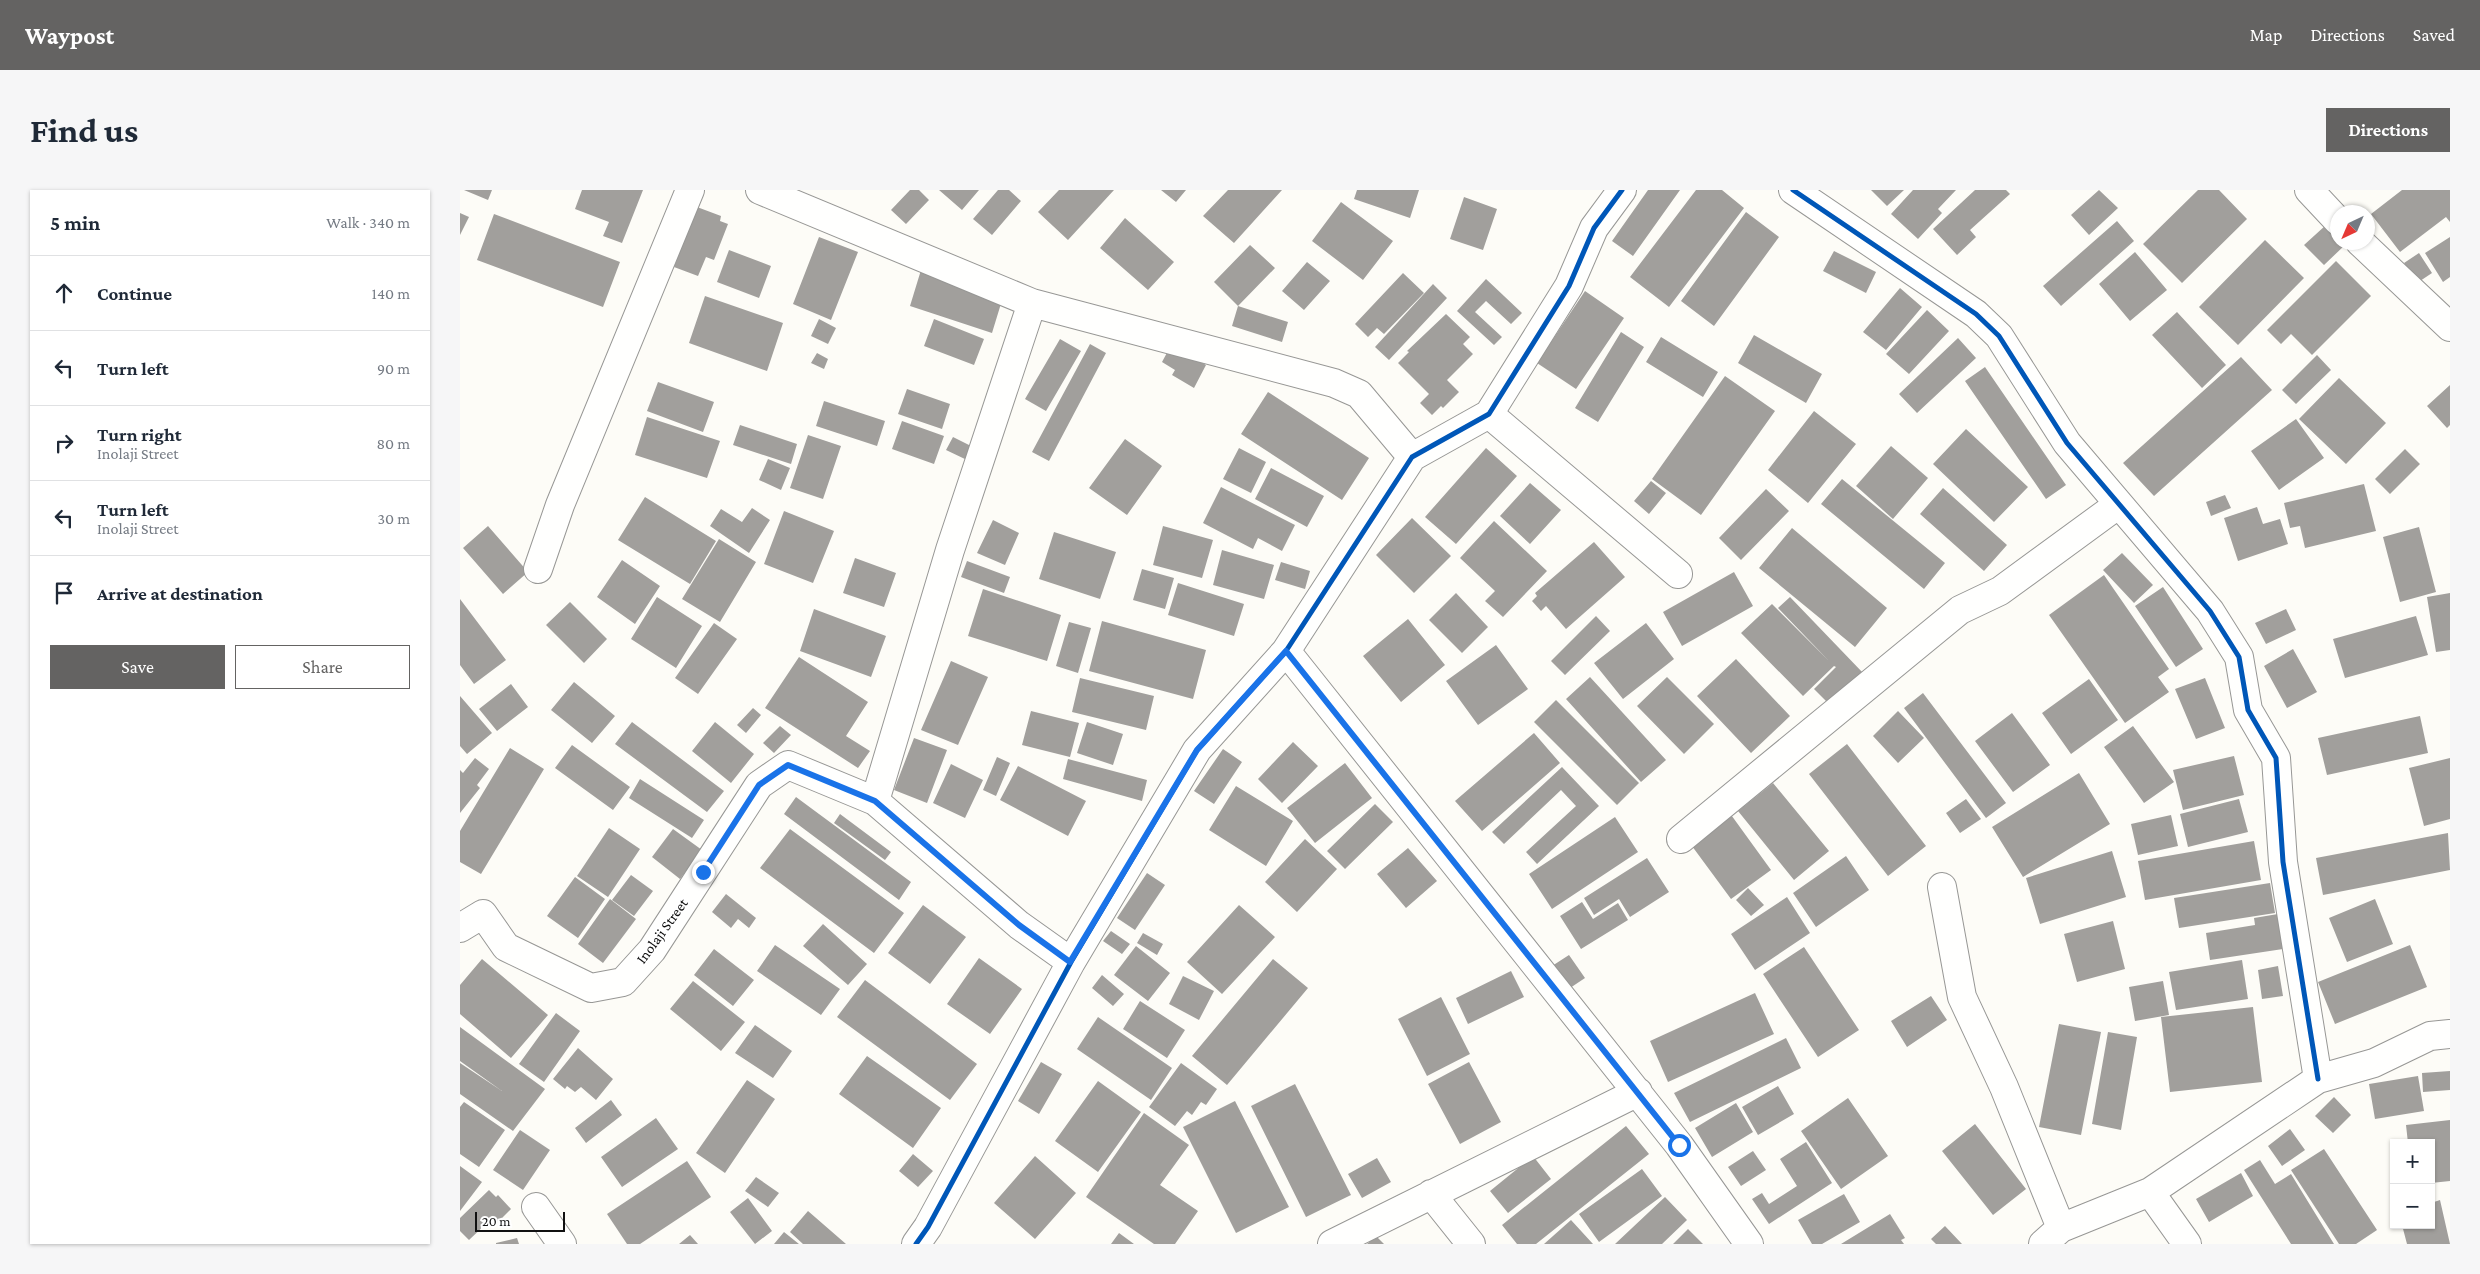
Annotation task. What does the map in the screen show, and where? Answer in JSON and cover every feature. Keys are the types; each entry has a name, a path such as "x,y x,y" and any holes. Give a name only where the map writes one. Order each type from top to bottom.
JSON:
{"street":[{"path":"538,569 560,505 690,190"},
{"path":"760,190 1032,303 1334,383 1359,394 1412,458"},
{"path":"916,1244 928,1227 1070,962 1197,750 1286,651 1412,458 1489,414 1569,286 1594,228 1622,190"},
{"path":"1793,190 1976,314 2000,336 2067,444 2210,611 2238,656 2248,710 2276,758 2283,862 2318,1078"},
{"path":"2309,190 2330,212"},
{"path":"2368,250 2450,327"},
{"path":"875,801 950,550 1032,303"},
{"path":"1489,414 1678,574"},
{"path":"1681,839 1960,610 2000,591 2119,504"},
{"path":"1286,651 1638,1092 1679,1145 1749,1244"},
{"name":"Inolaji Street","path":"460,928 483,914 506,948 591,988 623,982 652,950 759,785 788,765 875,801 1019,925 1070,962"},
{"path":"1942,887 1962,997 2004,1087 2052,1236 2150,1192 2318,1078 2374,1062 2430,1036 2450,1034"},
{"path":"1332,1244 1638,1092"},
{"path":"2150,1192 2187,1244"},
{"path":"1432,1194 1471,1244"},
{"path":"536,1207 562,1244"}],"building":[{"path":"464,190 492,190 488,200"},
{"path":"582,190 643,190 622,243 603,236 609,222 575,209"},
{"path":"910,190 919,190 929,200 906,224 891,210"},
{"path":"939,190 979,190 962,210"},
{"path":"998,190 1009,190 1021,201 992,235 973,219"},
{"path":"1059,190 1114,190 1068,240 1038,212"},
{"path":"1161,190 1186,190 1176,202"},
{"path":"1228,190 1282,190 1234,243 1203,216"},
{"path":"1357,190 1419,190 1410,218 1354,199"},
{"path":"1648,190 1680,190 1633,256 1612,241"},
{"path":"1696,190 1722,190 1744,208 1669,307 1630,277"},
{"path":"1871,190 1904,190 1887,206"},
{"path":"1913,190 1956,190 1938,209 1942,213 1918,239 1891,214"},
{"path":"1975,190 2006,190 2010,194 1970,230 1976,237 1957,255 1933,229"},
{"path":"2099,190 2118,208 2089,235 2071,215"},
{"path":"2198,190 2219,190 2247,219 2182,283 2143,244"},
{"path":"2402,190 2450,190 2450,222 2446,217 2400,252 2375,219 2375,211"},
{"path":"1464,197 1497,209 1483,250 1450,239"},
{"path":"1341,202 1393,241 1363,280 1312,241"},
{"path":"697,207 721,216 720,221 728,224 714,260 706,257 698,276 674,267"},
{"path":"1746,212 1779,237 1714,326 1681,301"},
{"path":"460,213 469,217 460,235"},
{"path":"494,214 620,262 603,307 477,260"},
{"path":"1125,218 1174,262 1148,290 1100,248"},
{"path":"2117,221 2134,241 2061,306 2043,286"},
{"path":"2326,225 2330,229 2330,250 2340,250 2324,265 2304,245"},
{"path":"819,237 858,252 831,320 793,304"},
{"path":"2450,237 2450,277 2443,282 2425,253"},
{"path":"2265,240 2304,278 2238,345 2199,307"},
{"path":"1250,245 1275,268 1238,306 1214,282"},
{"path":"729,250 771,266 759,298 717,282"},
{"path":"1834,251 1876,272 1866,293 1823,271"},
{"path":"2135,252 2167,290 2130,321 2099,284"},
{"path":"2419,253 2432,273 2417,283 2404,263"},
{"path":"2336,261 2371,296 2312,355 2291,334 2281,344 2267,330"},
{"path":"1307,262 1330,281 1304,310 1282,291"},
{"path":"921,270 1003,297 992,333 910,306"},
{"path":"1403,273 1424,293 1384,334 1377,328 1368,337 1355,324"},
{"path":"1486,279 1522,313 1511,324 1486,301 1475,312 1502,337 1494,345 1457,311"},
{"path":"1433,284 1447,298 1389,360 1375,347"},
{"path":"1900,288 1922,307 1886,350 1863,332"},
{"path":"1585,291 1624,318 1576,389 1537,363"},
{"path":"705,296 783,323 767,371 689,343"},
{"path":"1238,306 1288,322 1282,342 1232,326"},
{"path":"1927,310 1949,331 1909,374 1886,354"},
{"path":"2177,312 2226,365 2202,388 2152,335"},
{"path":"1446,314 1470,337 1463,344 1473,354 1447,380 1459,392 1443,408 1441,406 1432,415 1420,403 1429,394 1398,363 1409,352 1407,351"},
{"path":"819,319 836,328 828,344 811,336"},
{"path":"934,319 984,339 974,365 924,346"},
{"path":"1621,332 1644,347 1598,422 1575,408"},
{"path":"1754,335 1822,374 1806,403 1738,363"},
{"path":"1661,337 1718,372 1703,397 1646,362"},
{"path":"1958,338 1976,358 1917,413 1899,394"},
{"path":"1060,339 1081,351 1046,411 1025,399"},
{"path":"1090,344 1106,353 1049,461 1032,452"},
{"path":"1169,349 1182,357 1184,352 1206,365 1194,388 1172,375 1175,370 1162,362"},
{"path":"817,353 828,359 824,369 811,363"},
{"path":"2317,355 2331,370 2296,404 2282,390"},
{"path":"2241,357 2272,390 2154,496 2123,463"},
{"path":"1985,367 2066,485 2046,499 1965,381"},
{"path":"1725,376 1775,411 1701,515 1652,479"},
{"path":"2339,378 2386,423 2346,464 2299,419"},
{"path":"658,382 714,402 703,432 647,411"},
{"path":"2450,385 2450,425 2447,428 2427,406"},
{"path":"907,389 950,404 942,429 898,414"},
{"path":"1268,392 1369,458 1342,500 1241,434"},
{"path":"824,401 885,421 877,446 816,426"},
{"path":"1814,411 1856,444 1808,503 1768,470"},
{"path":"647,417 720,441 707,478 635,455"},
{"path":"2296,419 2324,458 2279,490 2251,451"},
{"path":"902,421 944,436 934,464 892,449"},
{"path":"740,425 797,444 791,464 733,445"},
{"path":"1966,429 2028,487 1994,522 1933,464"},
{"path":"808,435 841,446 823,499 790,488"},
{"path":"953,437 973,447 967,460 946,450"},
{"path":"1125,439 1162,466 1127,515 1089,488"},
{"path":"1891,446 1928,478 1893,519 1856,486"},
{"path":"1239,448 1266,462 1251,493 1223,479"},
{"path":"1486,448 1517,476 1456,544 1425,517"},
{"path":"2405,449 2420,464 2390,494 2375,479"},
{"path":"768,459 790,468 781,490 759,480"},
{"path":"1271,468 1324,496 1307,527 1255,499"},
{"path":"1842,479 1945,563 1924,589 1821,504"},
{"path":"1651,481 1666,493 1649,514 1634,501"},
{"path":"1530,483 1561,510 1530,544 1500,516"},
{"path":"2364,484 2376,531 2305,548 2300,526 2290,528 2284,503"},
{"path":"1221,487 1295,525 1282,551 1258,538 1253,549 1203,523"},
{"path":"1943,488 2007,545 1984,571 1920,514"},
{"path":"1766,489 1789,511 1741,560 1719,538"},
{"path":"2225,495 2231,508 2211,516 2206,502"},
{"path":"645,497 716,541 690,584 618,540"},
{"path":"2257,507 2263,524 2280,519 2288,544 2238,561 2224,518"},
{"path":"752,508 770,520 749,553 710,526 721,509 742,522"},
{"path":"784,511 834,531 813,583 764,564"},
{"path":"1412,518 1451,556 1414,593 1376,555"},
{"path":"993,520 1019,533 1005,565 977,553"},
{"path":"1494,521 1547,571 1503,617 1485,601 1495,591 1460,558"},
{"path":"488,526 528,572 503,594 463,548"},
{"path":"1163,526 1213,540 1202,578 1153,565"},
{"path":"2419,527 2436,592 2400,602 2383,537"},
{"path":"1792,528 1887,608 1855,647 1759,568"},
{"path":"1054,532 1116,552 1100,599 1039,579"},
{"path":"719,539 756,562 720,622 682,599"},
{"path":"1594,542 1625,577 1566,629 1546,606 1541,611 1532,601 1537,596 1535,593"},
{"path":"1222,550 1274,565 1264,599 1213,585"},
{"path":"2122,553 2153,585 2134,603 2103,570"},
{"path":"855,558 896,573 884,607 843,593"},
{"path":"622,560 660,586 635,624 597,597"},
{"path":"967,561 1010,577 1004,593 961,577"},
{"path":"1281,562 1310,571 1305,589 1275,580"},
{"path":"1142,569 1174,578 1165,609 1133,600"},
{"path":"1734,572 1753,606 1682,646 1663,612"},
{"path":"2104,575 2169,669 2158,677 2169,692 2125,723 2049,615"},
{"path":"1178,583 1244,604 1234,636 1168,615"},
{"path":"2163,587 2203,649 2176,667 2135,606"},
{"path":"983,589 1061,615 1047,661 968,636"},
{"path":"1456,593 1488,627 1462,653 1429,620"},
{"path":"2450,593 2450,650 2436,652 2427,597"},
{"path":"657,597 702,626 676,668 631,639"},
{"path":"1790,597 1864,674 1831,706 1814,689 1836,667 1834,666 1803,696 1741,633 1772,604 1829,661 1778,608"},
{"path":"460,599 506,660 474,684 460,665"},
{"path":"570,602 607,639 584,663 546,625"},
{"path":"814,609 886,636 871,677 800,651"},
{"path":"2286,609 2296,630 2266,644 2255,623"},
{"path":"1596,616 1610,631 1565,675 1551,661"},
{"path":"2416,616 2428,655 2345,678 2333,639"},
{"path":"1408,619 1445,665 1401,702 1363,656"},
{"path":"1102,621 1206,650 1193,699 1089,671"},
{"path":"1069,622 1091,628 1078,673 1056,666"},
{"path":"714,623 737,639 698,694 675,678"},
{"path":"1646,623 1674,659 1623,699 1594,663"},
{"path":"1496,645 1528,689 1478,725 1446,681"},
{"path":"2293,649 2317,692 2287,708 2264,666"},
{"path":"799,657 868,702 846,736 870,751 858,768 765,708"},
{"path":"1736,659 1790,716 1751,753 1697,696"},
{"path":"951,661 988,677 958,745 921,730"},
{"path":"1590,677 1666,760 1641,782 1566,699"},
{"path":"1667,677 1714,724 1684,754 1637,706"},
{"path":"1080,678 1154,696 1146,730 1072,712"},
{"path":"2205,678 2225,728 2196,739 2175,689"},
{"path":"2089,679 2118,720 2071,754 2042,713"},
{"path":"574,682 615,716 592,743 551,710"},
{"path":"511,684 528,707 497,731 479,709"},
{"path":"1923,693 2006,803 1986,818 1904,708"},
{"path":"460,696 492,733 467,754 460,746"},
{"path":"1556,700 1639,783 1617,805 1534,722"},
{"path":"753,708 761,715 746,733 737,725"},
{"path":"1031,711 1079,723 1070,757 1022,745"},
{"path":"1898,711 1924,738 1898,763 1873,736"},
{"path":"2012,713 2050,765 2013,792 1975,741"},
{"path":"2420,716 2428,753 2327,775 2318,738"},
{"path":"632,722 724,791 707,812 615,744"},
{"path":"715,722 754,754 731,783 692,751"},
{"path":"1087,722 1123,734 1113,765 1077,753"},
{"path":"780,726 791,735 774,753 763,743"},
{"path":"2133,726 2174,782 2144,803 2104,747"},
{"path":"1534,733 1560,763 1482,831 1455,801"},
{"path":"914,738 947,750 927,803 894,790"},
{"path":"1293,742 1318,766 1282,803 1258,779"},
{"path":"1847,744 1926,846 1888,876 1809,774"},
{"path":"572,745 630,787 613,810 555,768"},
{"path":"510,748 544,769 481,874 460,862 460,831"},
{"path":"1223,749 1242,762 1214,804 1194,791"},
{"path":"2234,756 2244,795 2183,810 2173,770"},
{"path":"997,757 1010,763 996,796 983,790"},
{"path":"475,758 489,769 477,785 480,788 460,813 460,770 463,773"},
{"path":"2450,758 2450,819 2424,826 2409,768"},
{"path":"1068,759 1147,780 1142,801 1063,779"},
{"path":"1345,763 1372,798 1315,843 1287,808"},
{"path":"951,764 983,780 965,818 933,803"},
{"path":"1018,766 1086,801 1068,836 1000,800"},
{"path":"1562,767 1599,806 1537,864 1526,852 1576,806 1561,790 1504,844 1492,832"},
{"path":"2079,773 2110,824 2023,877 1992,827"},
{"path":"640,779 704,820 692,838 629,798"},
{"path":"1773,783 1829,851 1794,880 1738,811"},
{"path":"1236,786 1293,821 1266,866 1209,830"},
{"path":"796,797 911,882 899,900 784,814"},
{"path":"1966,799 1981,819 1960,833 1946,813"},
{"path":"2239,799 2248,832 2188,847 2180,814"},
{"path":"1375,804 1393,822 1345,869 1327,851"},
{"path":"1729,812 1771,870 1731,899 1689,842"},
{"path":"840,814 891,852 885,860 834,823"},
{"path":"2171,815 2178,846 2138,855 2131,824"},
{"path":"1615,817 1638,852 1552,909 1529,874"},
{"path":"609,828 640,849 608,897 577,876"},
{"path":"673,829 702,850 680,879 652,857"},
{"path":"790,829 904,913 874,953 760,868"},
{"path":"2448,833 2450,870 2323,895 2316,858"},
{"path":"1305,839 1337,869 1297,912 1265,882"},
{"path":"2254,841 2261,880 2145,900 2138,861"},
{"path":"1408,848 1437,881 1406,908 1377,874"},
{"path":"2112,851 2126,897 2040,924 2026,878"},
{"path":"1846,856 1869,890 1816,927 1793,893"},
{"path":"1647,858 1669,892 1630,917 1619,899 1594,915 1584,898"},
{"path":"1147,873 1165,885 1135,930 1117,918"},
{"path":"631,875 653,891 634,916 612,900"},
{"path":"575,877 605,899 578,938 547,916"},
{"path":"2270,883 2275,913 2179,928 2174,898"},
{"path":"1748,888 1764,905 1751,916 1736,900"},
{"path":"726,894 756,918 749,928 738,919 731,928 712,912"},
{"path":"1787,897 1810,933 1755,970 1731,934"},
{"path":"610,899 636,919 603,963 578,944"},
{"path":"2375,899 2393,944 2347,962 2329,918"},
{"path":"1582,902 1593,919 1618,903 1628,920 1581,949 1560,916"},
{"path":"923,905 966,937 930,984 888,953"},
{"path":"1239,905 1275,937 1222,994 1187,962"},
{"path":"2278,914 2283,949 2210,960 2206,933 2255,925 2254,918"},
{"path":"2113,921 2125,969 2077,982 2064,934"},
{"path":"823,924 867,964 848,985 803,946"},
{"path":"1111,931 1130,944 1122,954 1103,941"},
{"path":"1143,933 1163,944 1157,955 1137,943"},
{"path":"775,945 840,989 821,1015 757,971"},
{"path":"2410,945 2427,987 2335,1024 2318,982"},
{"path":"1136,946 1170,973 1148,1001 1114,975"},
{"path":"1804,947 1859,1030 1818,1057 1763,974"},
{"path":"714,949 754,980 733,1006 694,975"},
{"path":"1569,955 1585,978 1567,990 1552,966"},
{"path":"979,958 1022,989 990,1034 947,1004"},
{"path":"482,959 548,1015 511,1058 460,1014 460,985"},
{"path":"1273,959 1308,988 1227,1085 1192,1056"},
{"path":"2242,960 2248,999 2176,1010 2169,972"},
{"path":"2278,966 2283,996 2262,999 2258,970"},
{"path":"1511,971 1524,997 1468,1024 1456,998"},
{"path":"1102,975 1124,994 1113,1006 1092,988"},
{"path":"1183,976 1214,991 1199,1020 1169,1004"},
{"path":"865,980 977,1064 950,1100 837,1017"},
{"path":"693,981 745,1022 721,1051 670,1009"},
{"path":"2163,981 2169,1015 2135,1021 2129,987"},
{"path":"1755,993 1774,1034 1668,1082 1650,1041"},
{"path":"1931,996 1947,1020 1907,1047 1891,1021"},
{"path":"1441,997 1470,1054 1427,1076 1398,1019"},
{"path":"1140,1001 1185,1030 1167,1058 1123,1029"},
{"path":"2253,1007 2262,1082 2170,1092 2161,1017"},
{"path":"556,1013 580,1031 544,1082 519,1064"},
{"path":"1098,1017 1172,1068 1151,1100 1077,1049"},
{"path":"2059,1024 2101,1032 2081,1135 2039,1127"},
{"path":"755,1025 792,1051 773,1078 735,1053"},
{"path":"460,1027 545,1089 513,1131 460,1094 460,1063 502,1091 460,1061"},
{"path":"2108,1032 2137,1037 2121,1130 2092,1124"},
{"path":"1786,1038 1801,1068 1690,1122 1674,1093"},
{"path":"578,1048 613,1079 596,1100 581,1087 575,1092 567,1086 565,1089 553,1079"},
{"path":"867,1056 941,1108 913,1148 839,1094"},
{"path":"1041,1062 1062,1074 1039,1114 1018,1101"},
{"path":"1469,1062 1501,1122 1460,1144 1428,1084"},
{"path":"1181,1063 1217,1089 1206,1105 1201,1102 1192,1115 1187,1111 1175,1126 1149,1107"},
{"path":"2450,1071 2450,1090 2423,1092 2422,1073"},
{"path":"2418,1076 2424,1111 2375,1119 2369,1084"},
{"path":"747,1080 775,1099 725,1173 696,1153"},
{"path":"1098,1081 1141,1112 1098,1172 1055,1141"},
{"path":"1295,1084 1351,1195 1306,1217 1251,1106"},
{"path":"1778,1086 1794,1114 1758,1135 1742,1107"},
{"path":"2334,1097 2351,1115 2333,1133 2315,1116"},
{"path":"1848,1098 1888,1156 1841,1189 1801,1131"},
{"path":"611,1100 622,1115 586,1143 575,1128"},
{"path":"1235,1101 1289,1207 1236,1233 1183,1127"},
{"path":"464,1102 505,1130 479,1167 460,1154 460,1107"},
{"path":"1736,1103 1753,1132 1712,1157 1695,1128"},
{"path":"1144,1113 1189,1145 1160,1185 1198,1211 1175,1244 1154,1244 1086,1197"},
{"path":"656,1118 678,1149 622,1187 601,1157"},
{"path":"2450,1120 2450,1181 2435,1183 2435,1139 2408,1139 2406,1125"},
{"path":"1975,1124 2026,1189 1993,1215 1942,1151"},
{"path":"1626,1126 1649,1154 1536,1244 1517,1244 1502,1225"},
{"path":"2290,1129 2305,1150 2282,1166 2268,1146"},
{"path":"520,1130 550,1150 523,1190 493,1170"},
{"path":"1806,1142 1832,1183 1769,1224 1752,1199 1762,1193 1769,1204 1797,1186 1780,1159"},
{"path":"2324,1149 2377,1230 2356,1244 2339,1244 2291,1170"},
{"path":"1753,1151 1766,1170 1741,1186 1728,1167"},
{"path":"913,1154 933,1171 918,1187 899,1171"},
{"path":"1035,1156 1076,1193 1035,1239 994,1203"},
{"path":"1533,1156 1551,1179 1508,1213 1490,1191"},
{"path":"1377,1158 1391,1182 1362,1198 1348,1174"},
{"path":"2260,1160 2275,1184 2291,1174 2334,1244 2291,1244 2244,1170"},
{"path":"687,1161 711,1197 640,1244 627,1244 607,1214"},
{"path":"460,1166 482,1182 460,1211"},
{"path":"1642,1169 1662,1196 1599,1242 1579,1214"},
{"path":"2241,1173 2253,1196 2209,1222 2196,1199"},
{"path":"756,1177 779,1193 768,1207 745,1191"},
{"path":"489,1190 496,1197 498,1195 511,1209 492,1228 487,1223 469,1240 460,1231 460,1218"},
{"path":"1844,1194 1860,1222 1822,1244 1812,1244 1798,1220"},
{"path":"1665,1197 1687,1220 1662,1244 1615,1244"},
{"path":"748,1198 772,1231 755,1244 730,1212"},
{"path":"2440,1200 2450,1244 2407,1244 2403,1229 2435,1229 2435,1202"},
{"path":"808,1211 846,1244 803,1244 790,1232"},
{"path":"1890,1214 1905,1238 1901,1240 1904,1244 1841,1244"},
{"path":"1571,1220 1593,1244 1544,1244"},
{"path":"1945,1226 1962,1244 1936,1244 1931,1239"},
{"path":"1688,1229 1703,1244 1673,1244"},
{"path":"784,1232 799,1244 774,1244"},
{"path":"1119,1233 1134,1244 1111,1244"},
{"path":"690,1235 698,1244 679,1244"},
{"path":"1376,1236 1384,1244 1367,1244"},
{"path":"517,1238 519,1244 496,1244 496,1243"}],"cycle path":[{"path":"916,1244 928,1227 1071,962 1197,750 1286,651 1412,457 1489,414 1569,286 1594,228 1622,190"},
{"path":"1793,190 1976,314 1999,336 2067,443 2210,611 2239,657 2248,710 2276,758 2283,862 2318,1079"}],"route":[{"path":"703,872 759,785 788,765 839,788 875,801 1019,925 1070,962 1197,750 1218,724 1286,651 1679,1145"}]}
